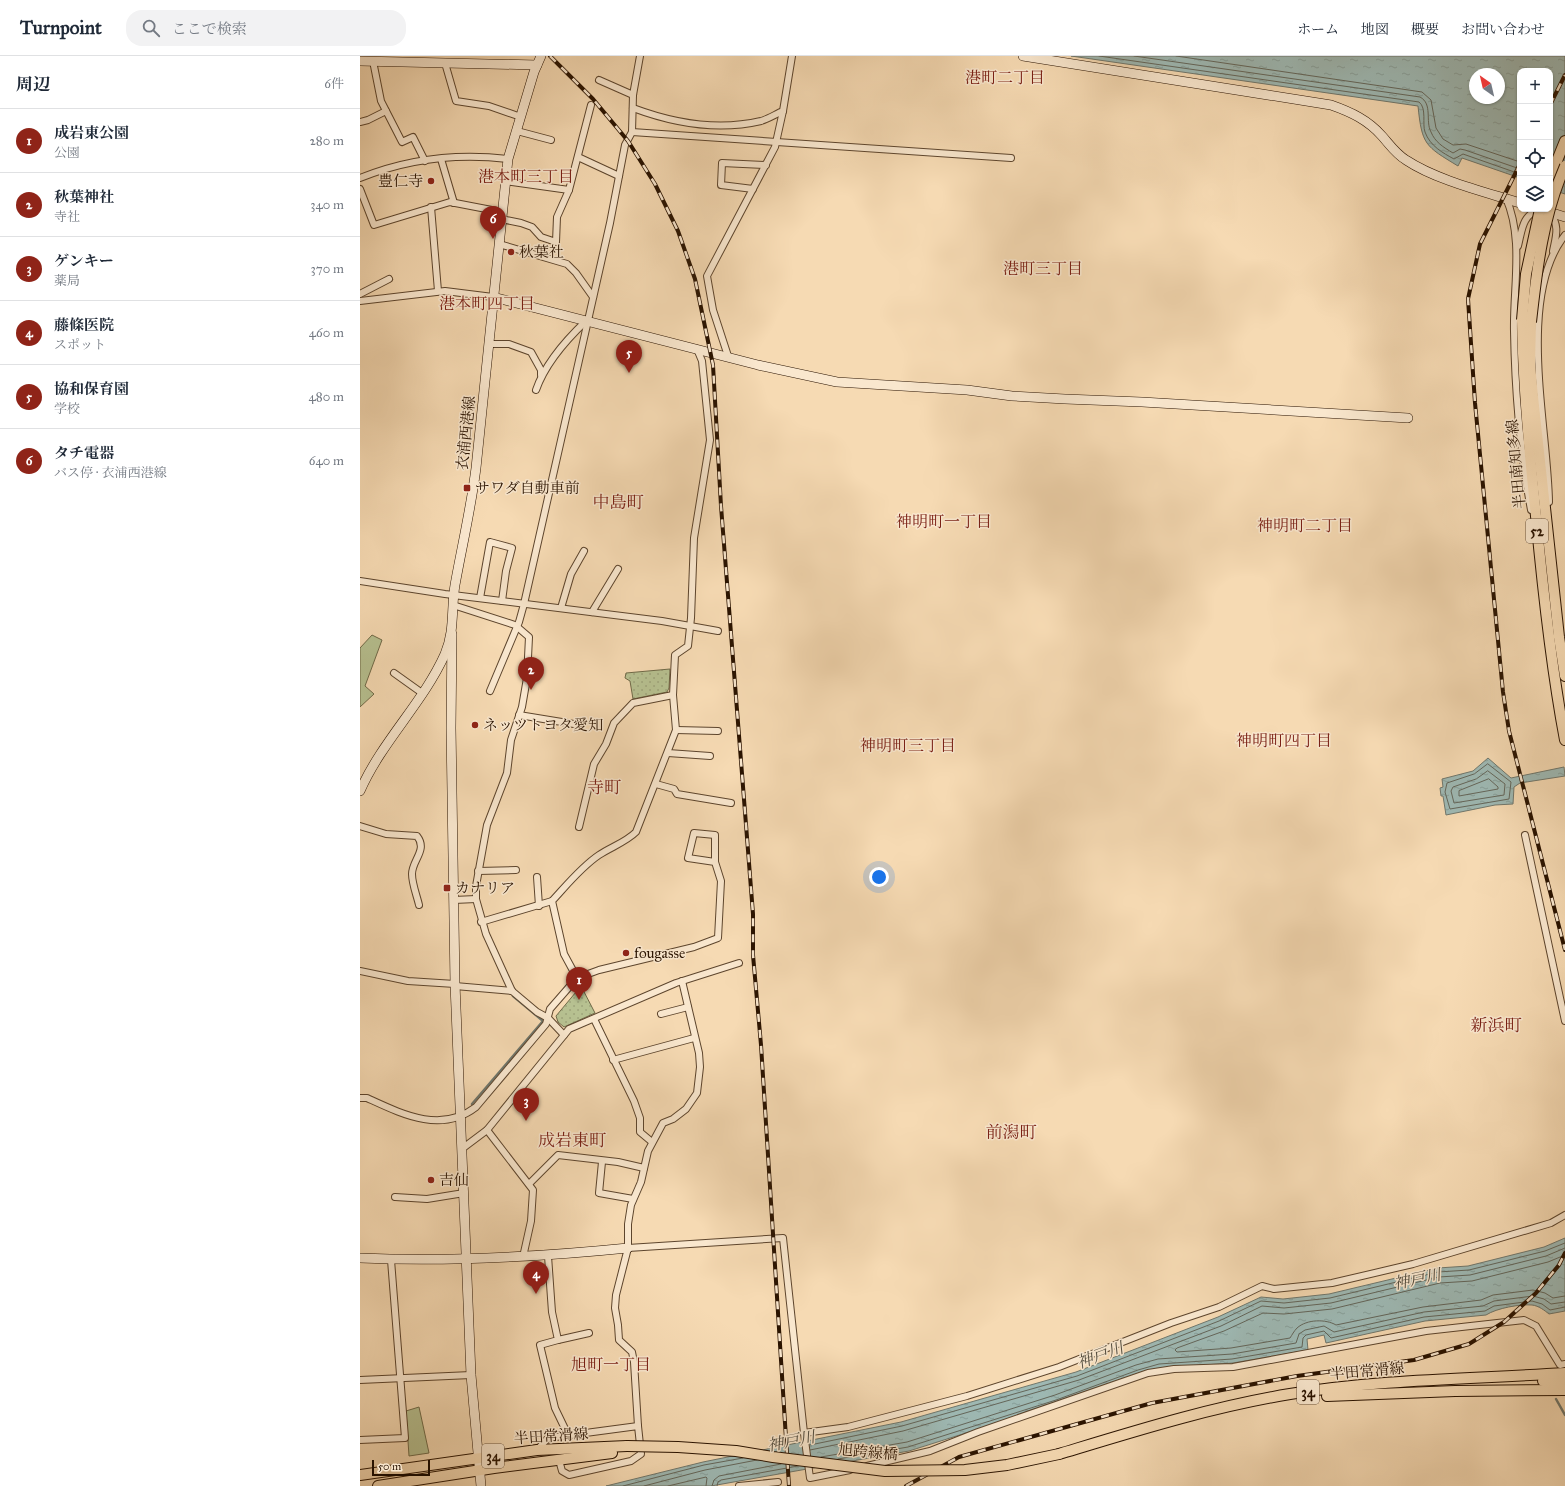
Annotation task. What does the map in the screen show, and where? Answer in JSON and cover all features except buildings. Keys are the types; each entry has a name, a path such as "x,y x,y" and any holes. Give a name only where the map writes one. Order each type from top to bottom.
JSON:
{"main road":[{"path":"1551,176 1565,141"},
{"name":"半田南知多線","path":"1526,321 1545,227 1565,166"},
{"name":"半田南知多線","path":"1542,212 1526,274 1527,423 1544,554 1556,690 1565,740"},
{"name":"半田南知多線","path":"1544,554 1565,676"},
{"name":"半田常滑線","path":"1059,1456 1222,1407 1291,1394 1370,1384 1565,1373"},
{"name":"半田常滑線","path":"1059,1456 1217,1414 1327,1396 1370,1391 1474,1384 1565,1381"},
{"name":"34","path":"1327,1396 1455,1391 1565,1390"},
{"name":"旭跨線橋","path":"627,1448 678,1447 736,1451 885,1471 965,1470 1007,1465 1059,1456"},
{"name":"半田常滑線","path":"360,1475 537,1450 627,1448"},
{"name":"半田常滑線","path":"378,1486 559,1460 627,1448"}],"street":[{"name":"衣浦西港線","path":"360,790 368,773 438,668 452,634 454,595 472,504 508,159 541,56"},
{"path":"490,691 517,627 524,604 593,297 625,145 632,132 633,95 640,56"},
{"path":"728,356 713,310 707,276 766,165 777,141 792,56"},
{"path":"1023,56 1337,107 1350,111 1366,121 1382,135 1394,150 1406,160 1427,171 1517,202"},
{"path":"360,61 407,59 445,63 537,65"},
{"path":"373,61 381,101 402,142 413,137 425,161"},
{"path":"445,63 456,101 489,106 521,117"},
{"path":"599,80 633,95"},
{"path":"360,189 374,225 431,207 454,203 501,216 532,227 541,237 556,242 557,217 569,190 591,105"},
{"path":"633,108 680,123 704,124 731,124 761,121 783,111"},
{"path":"360,122 368,120 386,111"},
{"path":"517,131 551,140"},
{"path":"632,132 1011,158"},
{"path":"360,178 396,166 425,161 469,156 508,159"},
{"path":"578,157 619,176"},
{"path":"441,159 454,203"},
{"path":"753,189 721,185 722,163 766,165"},
{"path":"505,181 569,190"},
{"path":"1506,198 1514,218 1516,256 1514,316 1518,423 1525,477 1544,554"},
{"path":"431,207 438,291"},
{"path":"1516,256 1526,219 1530,214 1536,212"},
{"path":"1544,212 1557,225 1557,233 1542,291 1538,339 1538,370 1548,475 1544,554"},
{"path":"1549,212 1565,217"},
{"path":"1551,259 1565,235"},
{"path":"499,244 567,264 576,272 593,297"},
{"path":"360,294 389,278"},
{"path":"360,301 438,291 493,297 697,349 837,382 967,390 1012,396 1142,402 1408,418"},
{"path":"536,390 541,375 573,333 587,321"},
{"path":"489,344 509,344 531,352 541,370 541,375"},
{"path":"482,922 552,901 586,865 598,855 631,837 636,832 668,753 676,730 673,695 675,655 688,646 694,538 710,440 702,361 697,349"},
{"path":"480,598 490,542 512,548 506,572 502,601"},
{"path":"561,608 571,574 584,551"},
{"path":"592,612 618,569"},
{"path":"360,581 454,595 592,612 690,626 718,632"},
{"path":"453,605 500,619 517,627 530,637 527,678 519,715 511,740 507,773 487,825 478,871 476,899 482,922 512,991 538,1012 548,1018 564,1035"},
{"path":"452,634 455,985 471,1375 480,1486"},
{"path":"438,668 444,665 448,666 452,671"},
{"path":"394,673 422,693"},
{"path":"579,827 594,764 606,744 614,723 633,703 673,695"},
{"path":"519,715 580,724"},
{"path":"676,730 718,731"},
{"path":"668,753 710,756"},
{"path":"656,784 674,789 677,794 731,803"},
{"path":"360,826 386,834 417,836 421,847 412,876 419,905"},
{"path":"360,1098 367,1098 413,1118 455,1119 461,1117 476,1106 546,1024 550,1009 577,978 599,970 660,956 718,938 721,882 716,862 715,835 694,832 688,858 716,862"},
{"path":"1525,835 1565,1021"},
{"path":"478,871 516,870"},
{"path":"537,877 539,906"},
{"path":"454,900 476,899"},
{"path":"552,901 564,954 577,978"},
{"path":"462,1148 486,1130 564,1035 575,1026 682,981 738,964"},
{"path":"360,971 408,981 512,991"},
{"path":"559,1460 562,1471 569,1476 631,1461 641,1454 634,1362 632,1352 619,1340 618,1325 614,1308 619,1278 628,1248 628,1224 633,1199 641,1182 646,1155 663,1123 673,1119 686,1109 697,1093 700,1067 699,1053 694,1038 682,981"},
{"path":"661,1014 688,1007"},
{"path":"594,1019 634,1101 640,1118 640,1132 652,1142"},
{"path":"613,1060 694,1038"},
{"path":"486,1130 533,1190 533,1204 523,1258"},
{"path":"529,1184 558,1156 602,1162 618,1162 644,1168"},
{"path":"602,1162 599,1193 633,1199"},
{"path":"395,1197 427,1199 464,1193"},
{"path":"804,1433 848,1426 967,1396 1059,1367 1171,1323 1219,1307 1262,1286 1274,1290 1332,1282 1413,1264 1551,1223 1565,1214"},
{"path":"360,1258 391,1260 467,1260 523,1258 628,1248 783,1238 810,1478 914,1456 978,1432 1148,1373 1174,1369 1233,1367 1426,1331 1504,1322 1529,1321 1536,1326 1560,1365 1565,1364"},
{"path":"548,1256 552,1312 558,1340"},
{"path":"360,1440 405,1438 391,1260"},
{"path":"568,1435 555,1408 540,1345 589,1333"},
{"path":"360,1380 471,1375"},
{"path":"537,1450 548,1438 638,1426"},
{"path":"739,1486 778,1482"}],"green space":[{"path":"372,635 382,640 365,686 374,694 360,707 360,648"},
{"path":"670,669 669,688 667,692 633,699 630,681 625,678 626,673"},
{"path":"581,986 595,1013 564,1027 558,1022 556,1016"},
{"path":"419,1407 429,1453 409,1456 406,1411"}],"water":[{"path":"1071,56 1565,56 1565,194 1553,190 1553,68 1517,68 1517,177 1462,158 1458,166 1438,154 1427,143 1421,129 1418,106"},
{"path":"1488,758 1511,778 1564,767 1565,776 1520,783 1514,787 1513,804 1495,805 1446,815 1440,788 1443,787 1442,779 1473,771"},
{"name":"神戸川","path":"1565,1238 1565,1311 1549,1314 1541,1308 1535,1306 1515,1306 1502,1308 1486,1315 1425,1321 1326,1343 1324,1335 1307,1339 1308,1350 1233,1363 1160,1368 1139,1373 985,1427 909,1451 711,1486 606,1486 703,1462 901,1422 1076,1372 1218,1317 1261,1297 1283,1299 1329,1294 1438,1268 1468,1266 1544,1247"}],"waterway":[{"path":"472,1104 543,1021 513,996"},
{"path":"1556,1399 1565,1415"}],"railway":[{"path":"550,56 593,99 628,141 655,184 678,231 695,279 713,365 721,506 753,914 753,955 761,1045 789,1486"},
{"path":"1550,104 1565,75"},
{"path":"1517,170 1480,244 1468,299 1475,403 1503,692 1509,731 1565,950"},
{"path":"906,1486 959,1457 1152,1403 1297,1376 1414,1360 1469,1344 1504,1322 1536,1293 1559,1265 1565,1253"}],"place":[{"name":"豊仁寺","path":"431,181"},
{"name":"タチ電器","path":"493,239"},
{"name":"秋葉社","path":"511,252"},
{"name":"協和保育園","path":"629,373"},
{"name":"サワダ自動車前","path":"467,488"},
{"name":"秋葉神社","path":"531,690"},
{"name":"ネッツトヨタ愛知","path":"475,725"},
{"name":"カナリア","path":"447,888"},
{"name":"fougasse","path":"626,953"},
{"name":"成岩東公園","path":"579,1000"},
{"name":"ゲンキー","path":"526,1121"},
{"name":"吉仙","path":"431,1180"},
{"name":"藤條医院","path":"536,1294"}],"district":[{"name":"港町二丁目","path":"1005,77"},
{"name":"港本町三丁目","path":"526,176"},
{"name":"港町三丁目","path":"1043,268"},
{"name":"港本町四丁目","path":"487,303"},
{"name":"中島町","path":"618,502"},
{"name":"神明町一丁目","path":"944,521"},
{"name":"神明町二丁目","path":"1305,525"},
{"name":"神明町四丁目","path":"1284,740"},
{"name":"神明町三丁目","path":"908,745"},
{"name":"寺町","path":"604,787"},
{"name":"新浜町","path":"1496,1025"},
{"name":"前潟町","path":"1011,1132"},
{"name":"成岩東町","path":"572,1140"},
{"name":"旭町一丁目","path":"611,1364"}]}
